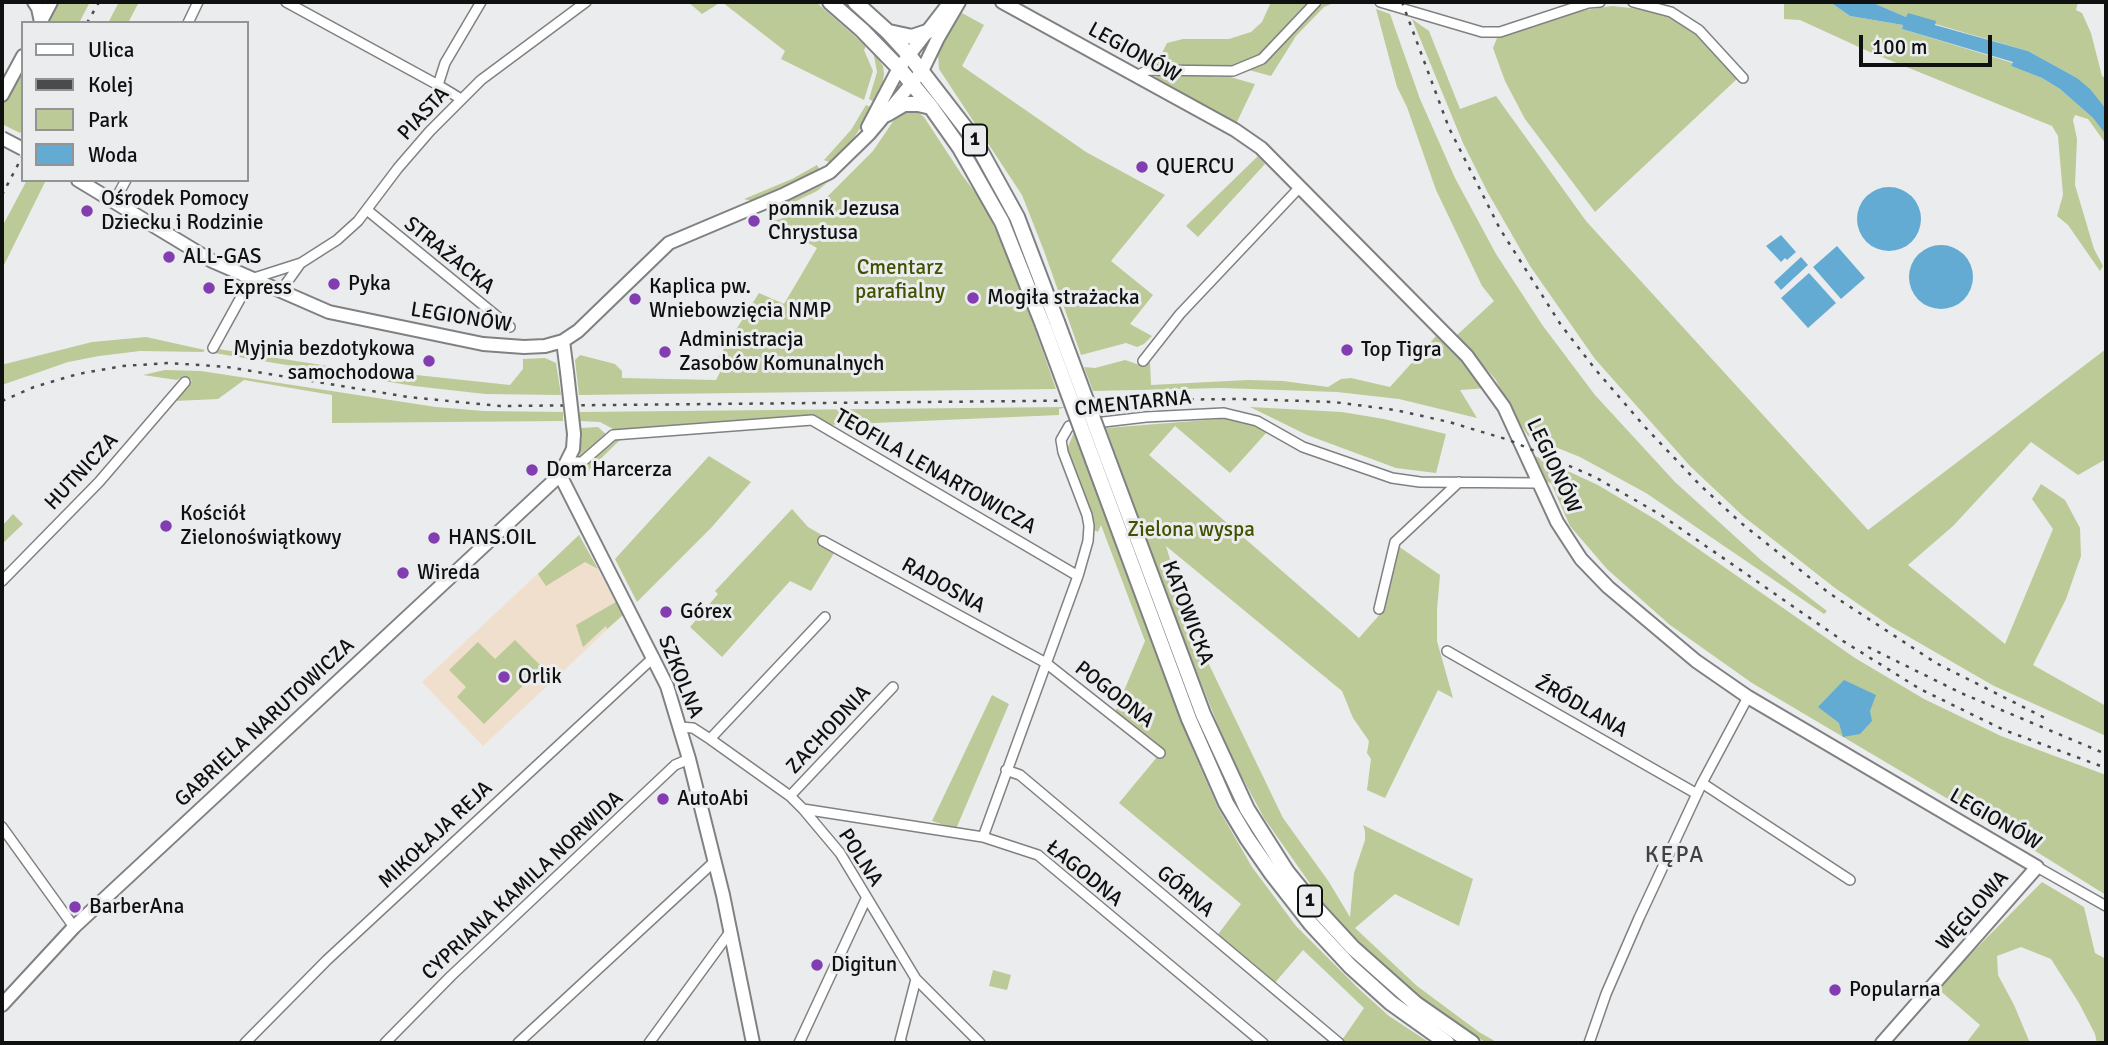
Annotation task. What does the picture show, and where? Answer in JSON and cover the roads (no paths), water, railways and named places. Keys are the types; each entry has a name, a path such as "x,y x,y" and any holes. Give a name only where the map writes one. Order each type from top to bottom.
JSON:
{"main road":[{"name":"KATOWICKA","path":"830,2 899,68 960,148 997,212 1050,324"},
{"name":"KATOWICKA","path":"855,2 887,31 922,71 974,139 1006,194 1025,237 1050,324 1189,719 1226,803 1272,874 1311,924 1350,966 1391,1003 1447,1043"},
{"path":"887,31 912,37 927,32"},
{"path":"887,114 904,104 931,107"},
{"name":"KATOWICKA","path":"1099,457 1203,714 1247,809 1287,872 1353,948 1416,1004 1472,1043"}],"street":[{"path":"34,2 40,21"},
{"path":"41,21 51,2"},
{"path":"189,21 198,2"},
{"path":"286,2 461,99"},
{"path":"438,85 444,63 481,2"},
{"name":"PIASTA","path":"251,279 301,263 337,240 367,210 398,168 461,99 481,80 586,2"},
{"path":"852,151 869,127 899,68 950,2"},
{"path":"560,475 573,449 574,434 564,341 578,331 669,243 806,185 830,172 887,114 922,71 959,2"},
{"path":"1136,76 1148,70 1233,71 1262,60 1316,2"},
{"path":"1380,2 1482,32 1500,32 1588,3 1600,2"},
{"path":"1633,2 1671,12 1699,30 1743,78"},
{"name":"LEGIONÓW","path":"1006,3 1235,130 1261,148 1467,356 1504,407 1557,522 1581,559 1608,587 1696,661 1748,697 2106,906"},
{"path":"2,95 21,59"},
{"path":"2,138 21,148"},
{"name":"LEGIONÓW","path":"81,182 201,255 280,292 339,315 483,344 524,347 564,341"},
{"path":"114,202 125,182"},
{"path":"1143,361 1180,314 1300,187"},
{"name":"STRAŻACKA","path":"367,210 510,327"},
{"name":"PIASTA","path":"280,292 301,263"},
{"path":"267,286 276,272"},
{"path":"212,348 251,279"},
{"name":"HUTNICZA","path":"2,581 99,482 185,382"},
{"name":"CMENTARNA","path":"983,837 1078,576 1088,541 1089,526 1061,440 1069,426 1132,418 1224,413 1257,421 1303,447 1392,478 1420,482 1538,483"},
{"name":"TEOFILA LENARTOWICZA","path":"568,462 582,462 613,435 812,420 1078,576"},
{"name":"SZKOLNA","path":"560,475 667,686 715,861 752,1042"},
{"name":"GABRIELA NARUTOWICZA","path":"2,1005 74,927 560,475"},
{"path":"1379,609 1395,542 1459,482"},
{"name":"RADOSNA","path":"823,541 1046,663"},
{"path":"710,739 825,617"},
{"name":"ŹRÓDLANA","path":"1447,651 1697,794"},
{"name":"MIKOŁAJA REJA","path":"246,1043 327,960 654,657"},
{"name":"POGODNA","path":"1046,663 1160,753"},
{"name":"ZACHODNIA","path":"790,796 893,687"},
{"path":"1589,1043 1606,994 1634,930 1702,783 1748,697"},
{"name":"POLNA","path":"680,726 693,728 710,739 790,796 803,809 840,853 916,979 980,1043"},
{"name":"CYPRIANA KAMILA NORWIDA","path":"385,1043 451,976 675,765 689,759"},
{"name":"GÓRNA","path":"1006,769 1020,775 1339,1043"},
{"path":"1702,783 1850,880"},
{"name":"ŁAGODNA","path":"803,809 983,837 1038,855 1262,1043"},
{"path":"2,827 74,927"},
{"path":"518,1043 715,861"},
{"name":"WĘGLOWA","path":"1882,1043 2037,867"},
{"path":"799,1043 866,899"},
{"path":"649,1043 730,932"},
{"path":"902,1043 900,1041 916,979"}],"water":[{"path":"1830,2 1871,2 1906,17 1908,13 1936,21 1935,25 2028,51 2077,78 2090,89 2106,109 2106,135 2093,118 2060,89 2042,78 2011,66 2013,62 1902,29 1903,25 1850,16"},
{"path":"1889,187 1901,189 1912,196 1919,207 1919,231 1912,242 1901,249 1889,251 1877,249 1866,242 1859,231 1857,219 1859,207 1866,196 1877,189"},
{"path":"1781,235 1796,252 1781,262 1766,246"},
{"path":"1941,245 1953,247 1964,254 1971,265 1971,289 1964,300 1953,307 1941,309 1929,307 1918,300 1911,289 1909,277 1911,265 1918,254 1929,247"},
{"path":"1837,246 1865,278 1841,299 1813,267"},
{"path":"1801,257 1808,265 1781,290 1774,282"},
{"path":"1809,273 1836,303 1808,328 1781,298"},
{"path":"1844,680 1876,695 1870,711 1872,721 1860,734 1843,737 1839,723 1818,707"}],"railway":[{"path":"88,21 99,2"},
{"path":"1402,2 1449,128 1500,229 1561,325 1645,427 1700,485 1741,523 1829,593 1936,663 2045,718"},
{"path":"2,195 21,159"},
{"path":"2,401 34,387 78,374 123,366 169,363 227,367 408,397 500,406 1241,399 1334,402 1395,410 1449,422 1509,440 1595,477 1661,515 1843,641 1920,689 2004,730 2106,768"},
{"path":"1868,647 1961,693 2106,754"}],"place":[{"name":"QUERCU","path":"1142,167"},
{"name":"Ośrodek Pomocy Dziecku i Rodzinie","path":"87,211"},
{"name":"pomnik Jezusa Chrystusa","path":"754,221"},
{"name":"ALL-GAS","path":"169,257"},
{"name":"Pyka","path":"334,284"},
{"name":"Express","path":"209,288"},
{"name":"Mogiła strażacka","path":"973,298"},
{"name":"Kaplica pw. Wniebowzięcia NMP","path":"635,299"},
{"name":"Top Tigra","path":"1347,350"},
{"name":"Administracja Zasobów Komunalnych","path":"665,352"},
{"name":"Myjnia bezdotykowa samochodowa","path":"429,361"},
{"name":"Dom Harcerza","path":"532,470"},
{"name":"Kościół Zielonoświątkowy","path":"166,526"},
{"name":"HANS.OIL","path":"434,538"},
{"name":"Wireda","path":"403,573"},
{"name":"Górex","path":"666,612"},
{"name":"Orlik","path":"504,677"},
{"name":"AutoAbi","path":"663,799"},
{"name":"BarberAna","path":"75,907"},
{"name":"Digitun","path":"817,965"},
{"name":"Popularna","path":"1835,990"}],"district":[{"name":"KĘPA","path":"1675,856"}],"park label":[{"name":"Cmentarz parafialny","path":"900,280"},
{"name":"Zielona wyspa","path":"1191,530"}]}
